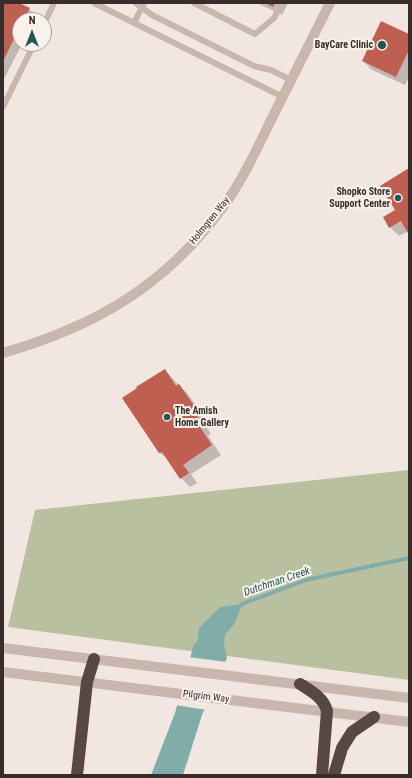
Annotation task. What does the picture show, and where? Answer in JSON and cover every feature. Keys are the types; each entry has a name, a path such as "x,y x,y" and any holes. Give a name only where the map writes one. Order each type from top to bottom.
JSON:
{"highway":[{"path":"77,775 87,682 94,659"},
{"path":"300,684 317,695 326,706 327,711 322,775"},
{"path":"334,775 342,748 352,732 374,718"}],"street":[{"name":"Holmgren Way","path":"3,353 60,335 97,317 134,295 163,272 204,231 224,206 244,174 330,3"},
{"path":"3,648 409,698"},
{"name":"Pilgrim Way","path":"3,672 409,722"}],"lane":[{"path":"94,3 283,97"},
{"path":"194,3 255,34 274,18 282,3"},
{"path":"134,23 141,4 152,15 254,66 271,70 291,80"},
{"path":"3,107 30,52"}],"green space":[{"path":"409,470 409,680 8,627 35,510"}],"water":[{"path":"242,604 235,623 225,635 224,644 227,658 202,715 183,775 151,775 175,713 194,644 197,642 199,628 220,607"}],"pier":[{"path":"188,657 227,662 207,710 175,705"}],"building":[{"path":"3,3 19,3 30,8 28,12 12,12 12,43 3,61"},
{"path":"265,3 275,3 273,7"},
{"path":"381,21 409,34 409,50 396,77 362,61"},
{"name":"Shopko Store Support Center","path":"409,168 409,235 401,221 389,228 383,217 395,210 380,186"},
{"path":"165,369 176,386 179,384 195,407 192,409 203,425 200,427 212,445 183,465 189,473 180,479 162,452 159,453 122,398 137,388 136,387"}],"waterway":[{"name":"Dutchman Creek","path":"238,608 242,604 306,580 409,558"}],"place":[{"name":"BayCare Clinic","path":"382,45"},
{"name":"Shopko Store Support Center","path":"398,198"},
{"name":"The Amish Home Gallery","path":"167,417"}]}
